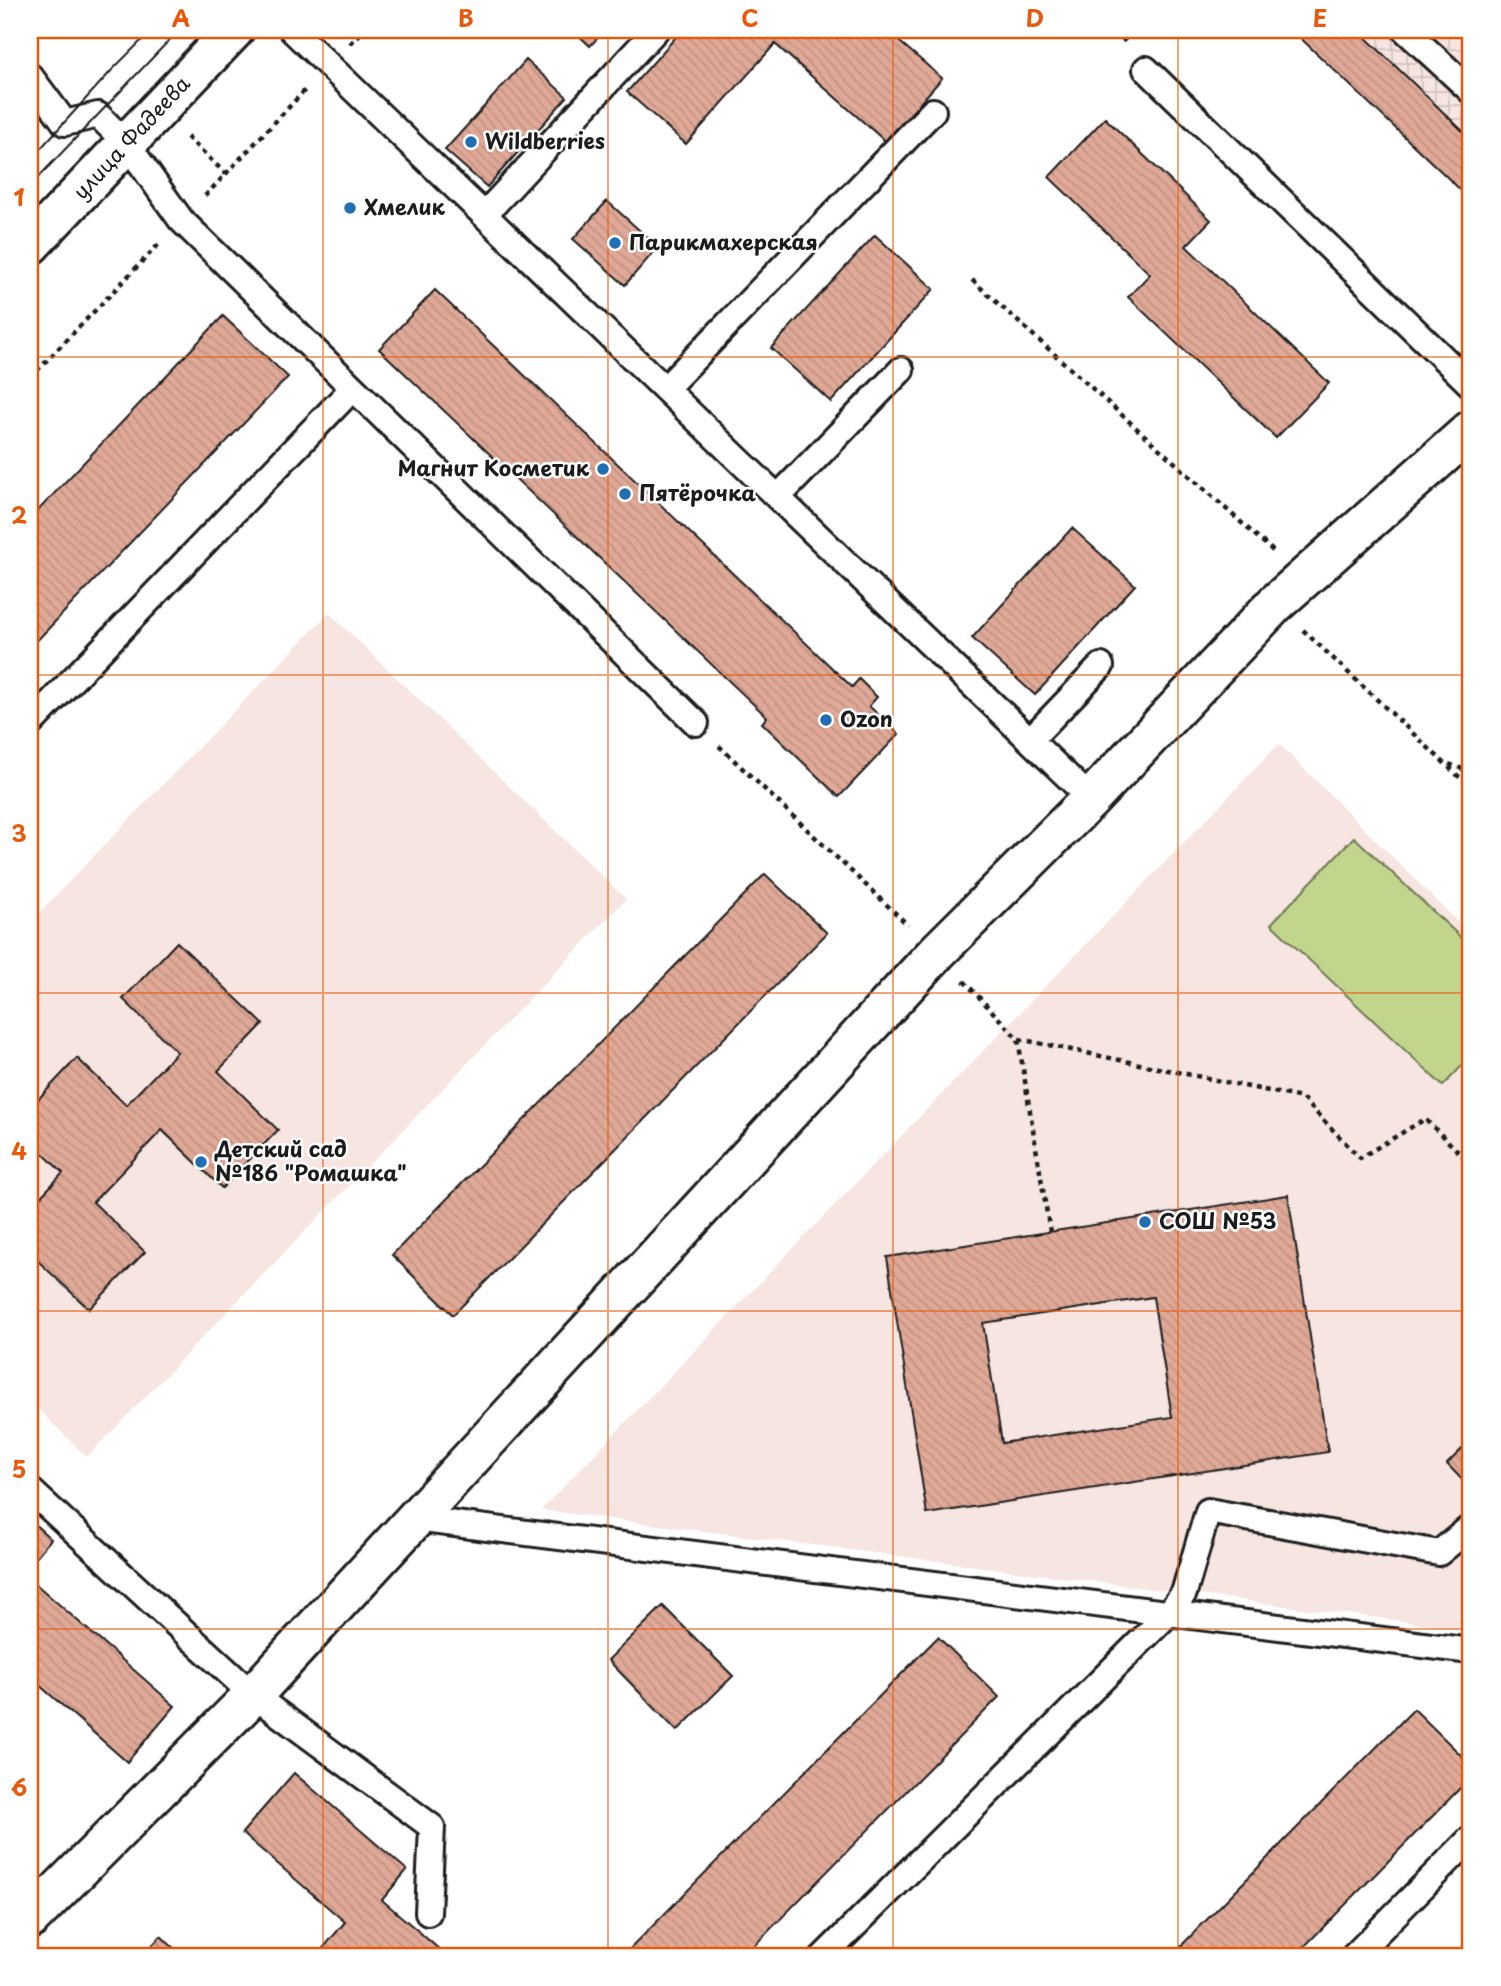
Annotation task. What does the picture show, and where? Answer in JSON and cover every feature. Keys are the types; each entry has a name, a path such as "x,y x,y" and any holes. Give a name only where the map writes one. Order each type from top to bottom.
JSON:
{"street":[{"name":"улица Фадеева","path":"30,245 234,30"},
{"path":"32,1913 253,1695 937,952 1091,799 1275,604 1471,430"}],"lane":[{"path":"292,30 1091,799"},
{"path":"484,215 656,30"},
{"path":"1405,30 1471,91"},
{"path":"1146,69 1471,385"},
{"path":"30,76 65,123 98,115 127,144 181,220 696,723"},
{"path":"665,389 933,111"},
{"path":"778,497 901,370"},
{"path":"30,724 353,388"},
{"path":"1030,740 1101,666"},
{"path":"30,1490 253,1695 432,1827 428,1913"},
{"path":"824,1956 1169,1614 1184,1593 1208,1511 1439,1553 1468,1529"},
{"path":"415,1519 1471,1651"},
{"path":"1354,1956 1471,1838"}],"path":[{"path":"178,129 226,174"},
{"path":"972,280 1304,579"},
{"path":"1275,604 1471,788"},
{"path":"696,723 937,952 1018,1039 1050,1232"},
{"path":"1445,762 1471,772"},
{"path":"1018,1039 1302,1098 1360,1158 1424,1119 1471,1164"}],"shaded area":[{"path":"1292,30 1471,30 1471,200"},
{"name":"Детский сад №186 \"Ромашка\"","path":"329,613 626,899 87,1457 30,1401 30,922"},
{"name":"СОШ №53","path":"1279,744 1471,935 1471,1630 541,1510"}],"green space":[{"path":"1354,837 1471,947 1471,1056 1443,1086 1271,924"}],"building":[{"path":"573,30 605,30 590,46"},
{"path":"682,30 886,30 942,78 886,142 775,44 686,144 627,92"},
{"path":"1292,30 1358,30 1471,139 1471,200"},
{"path":"1454,30 1471,30 1471,46"},
{"path":"526,60 567,97 487,187 445,150"},
{"path":"1105,118 1211,220 1186,246 1329,383 1276,438 1128,297 1150,274 1049,177"},
{"name":"Парикмахерская","path":"607,201 658,247 625,285 573,239"},
{"path":"875,235 934,289 831,402 771,348"},
{"path":"435,290 852,687 859,679 877,697 869,706 899,734 839,797 762,723 767,717 379,349"},
{"path":"223,316 288,377 30,648 30,519"},
{"path":"1072,528 1135,585 1035,695 972,638"},
{"path":"765,874 827,933 453,1315 392,1255"},
{"path":"177,942 263,1024 218,1071 278,1130 222,1188 162,1130 93,1202 145,1252 89,1309 38,1261 30,1270 30,1208 63,1173 30,1141 30,1108 77,1058 126,1105 177,1052 123,999"},
{"path":"1288,1195 1328,1452 927,1514 887,1257","holes":["1153,1297 1172,1417 1002,1443 983,1323"]},
{"path":"1471,1440 1471,1489 1447,1464"},
{"path":"30,1520 51,1539 30,1564"},
{"path":"30,1579 175,1706 127,1762 30,1677"},
{"path":"663,1606 733,1676 677,1731 608,1660"},
{"path":"938,1637 999,1697 744,1956 623,1956"},
{"path":"1414,1709 1471,1765 1471,1777 1295,1956 1171,1956"},
{"path":"294,1773 407,1870 382,1900 447,1956 323,1956 319,1953 345,1922 242,1833"},
{"path":"161,1936 182,1956 142,1956"}],"tram line":[{"path":"30,160 152,30"},
{"path":"30,186 179,30"}],"place":[{"name":"Wildberries","path":"471,142"},
{"name":"Хмелик","path":"350,208"},
{"name":"Парикмахерская","path":"615,243"},
{"name":"Магнит Косметик","path":"603,469"},
{"name":"Пятёрочка","path":"625,494"},
{"name":"Ozon","path":"826,720"},
{"name":"Детский сад №186 \"Ромашка\"","path":"201,1162"},
{"name":"СОШ №53","path":"1145,1222"}]}
